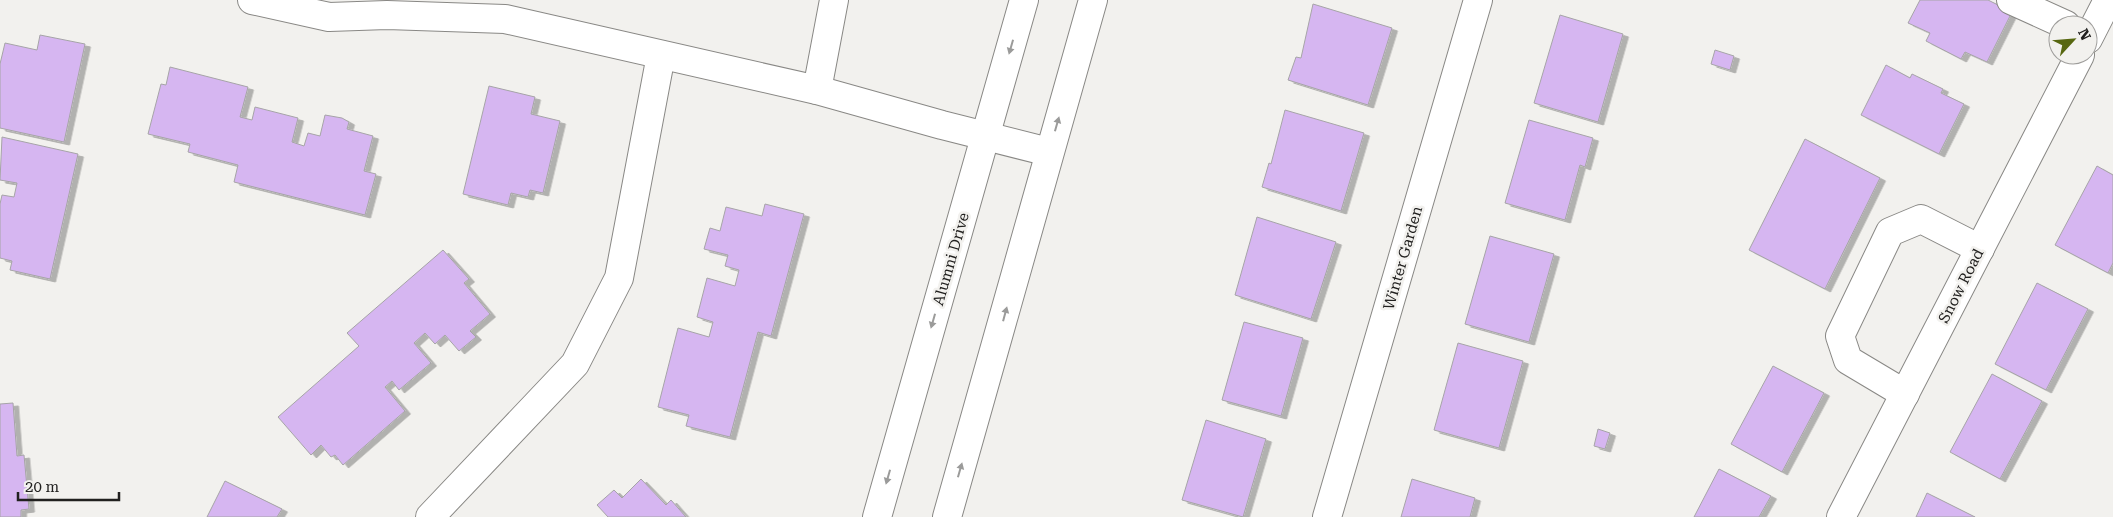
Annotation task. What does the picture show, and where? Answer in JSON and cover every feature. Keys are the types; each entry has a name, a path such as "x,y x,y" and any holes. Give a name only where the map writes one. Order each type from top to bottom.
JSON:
{"street":[{"path":"252,0 329,17 387,15 505,19 817,90 1049,152"},
{"path":"817,90 834,0"},
{"name":"Alumni Drive","path":"877,517 1024,0"},
{"path":"947,517 1093,0"},
{"name":"Winter Garden","path":"1327,517 1478,0"},
{"path":"2011,0 2048,20"},
{"name":"Snow Road","path":"2098,15 2108,0"},
{"path":"430,517 575,364 619,278 661,55"},
{"name":"Snow Road","path":"1841,517 1980,249 2069,65"},
{"path":"1905,394 1848,360 1840,336 1890,232 1921,219 1980,249"}],"building":[{"path":"1920,0 1988,0 2012,12 1987,62 1965,52 1961,59 1926,41 1930,33 1908,23"},
{"path":"1313,4 1392,28 1368,105 1288,80 1296,57 1301,58"},
{"path":"1560,15 1623,34 1598,122 1534,103"},
{"path":"40,35 85,44 64,142 0,128 0,64 5,43 37,50"},
{"path":"1715,50 1734,56 1730,70 1711,64"},
{"path":"1886,65 1910,78 1912,74 1943,89 1941,93 1964,104 1939,154 1861,115"},
{"path":"170,67 248,87 240,117 252,120 255,107 298,118 292,142 304,146 308,133 320,136 325,115 342,118 349,122 347,129 373,136 364,171 376,174 365,215 234,182 238,165 188,152 190,144 148,134 161,84 166,85"},
{"path":"489,86 535,97 531,114 560,121 543,193 530,190 528,197 511,193 508,205 463,194"},
{"path":"1285,110 1364,133 1341,211 1262,187 1269,163 1271,164"},
{"path":"1529,120 1593,138 1585,167 1580,165 1565,220 1505,203"},
{"path":"2,137 78,154 50,279 10,270 12,261 0,258 0,204 2,195 14,197 17,183 0,180"},
{"path":"1805,139 1880,178 1825,289 1749,250"},
{"path":"2097,166 2113,175 2113,263 2108,273 2055,245"},
{"path":"765,204 804,214 771,336 758,332 730,437 686,426 689,415 658,407 678,328 709,337 713,322 697,317 707,278 735,286 739,270 725,266 728,255 704,249 710,228 720,231 726,207 762,216"},
{"path":"1257,217 1336,242 1311,319 1235,295"},
{"path":"1490,236 1554,254 1529,342 1465,324"},
{"path":"443,250 469,279 464,283 490,314 470,331 476,337 459,351 445,335 435,344 425,333 414,343 431,363 399,390 392,381 385,387 405,411 343,465 335,455 331,457 321,445 311,455 278,417 359,346 347,333"},
{"path":"2037,283 2088,309 2046,390 1995,364"},
{"path":"1244,322 1303,338 1281,416 1222,400"},
{"path":"1458,343 1523,361 1499,448 1434,430"},
{"path":"1773,366 1824,393 1782,472 1731,444"},
{"path":"1992,374 2042,401 2000,479 1950,452"},
{"path":"13,403 17,456 24,455 29,509 21,510 21,517 0,517 0,404"},
{"path":"1206,420 1266,439 1243,517 1182,500"},
{"path":"1598,429 1610,433 1605,449 1594,446"},
{"path":"1719,469 1771,496 1759,517 1694,517"},
{"path":"641,479 666,505 671,500 686,517 608,517 597,505 614,490 622,498"},
{"path":"1412,479 1475,498 1470,517 1401,517"},
{"path":"225,481 282,509 277,517 207,517"},
{"path":"1927,493 1975,517 1916,517"}]}
